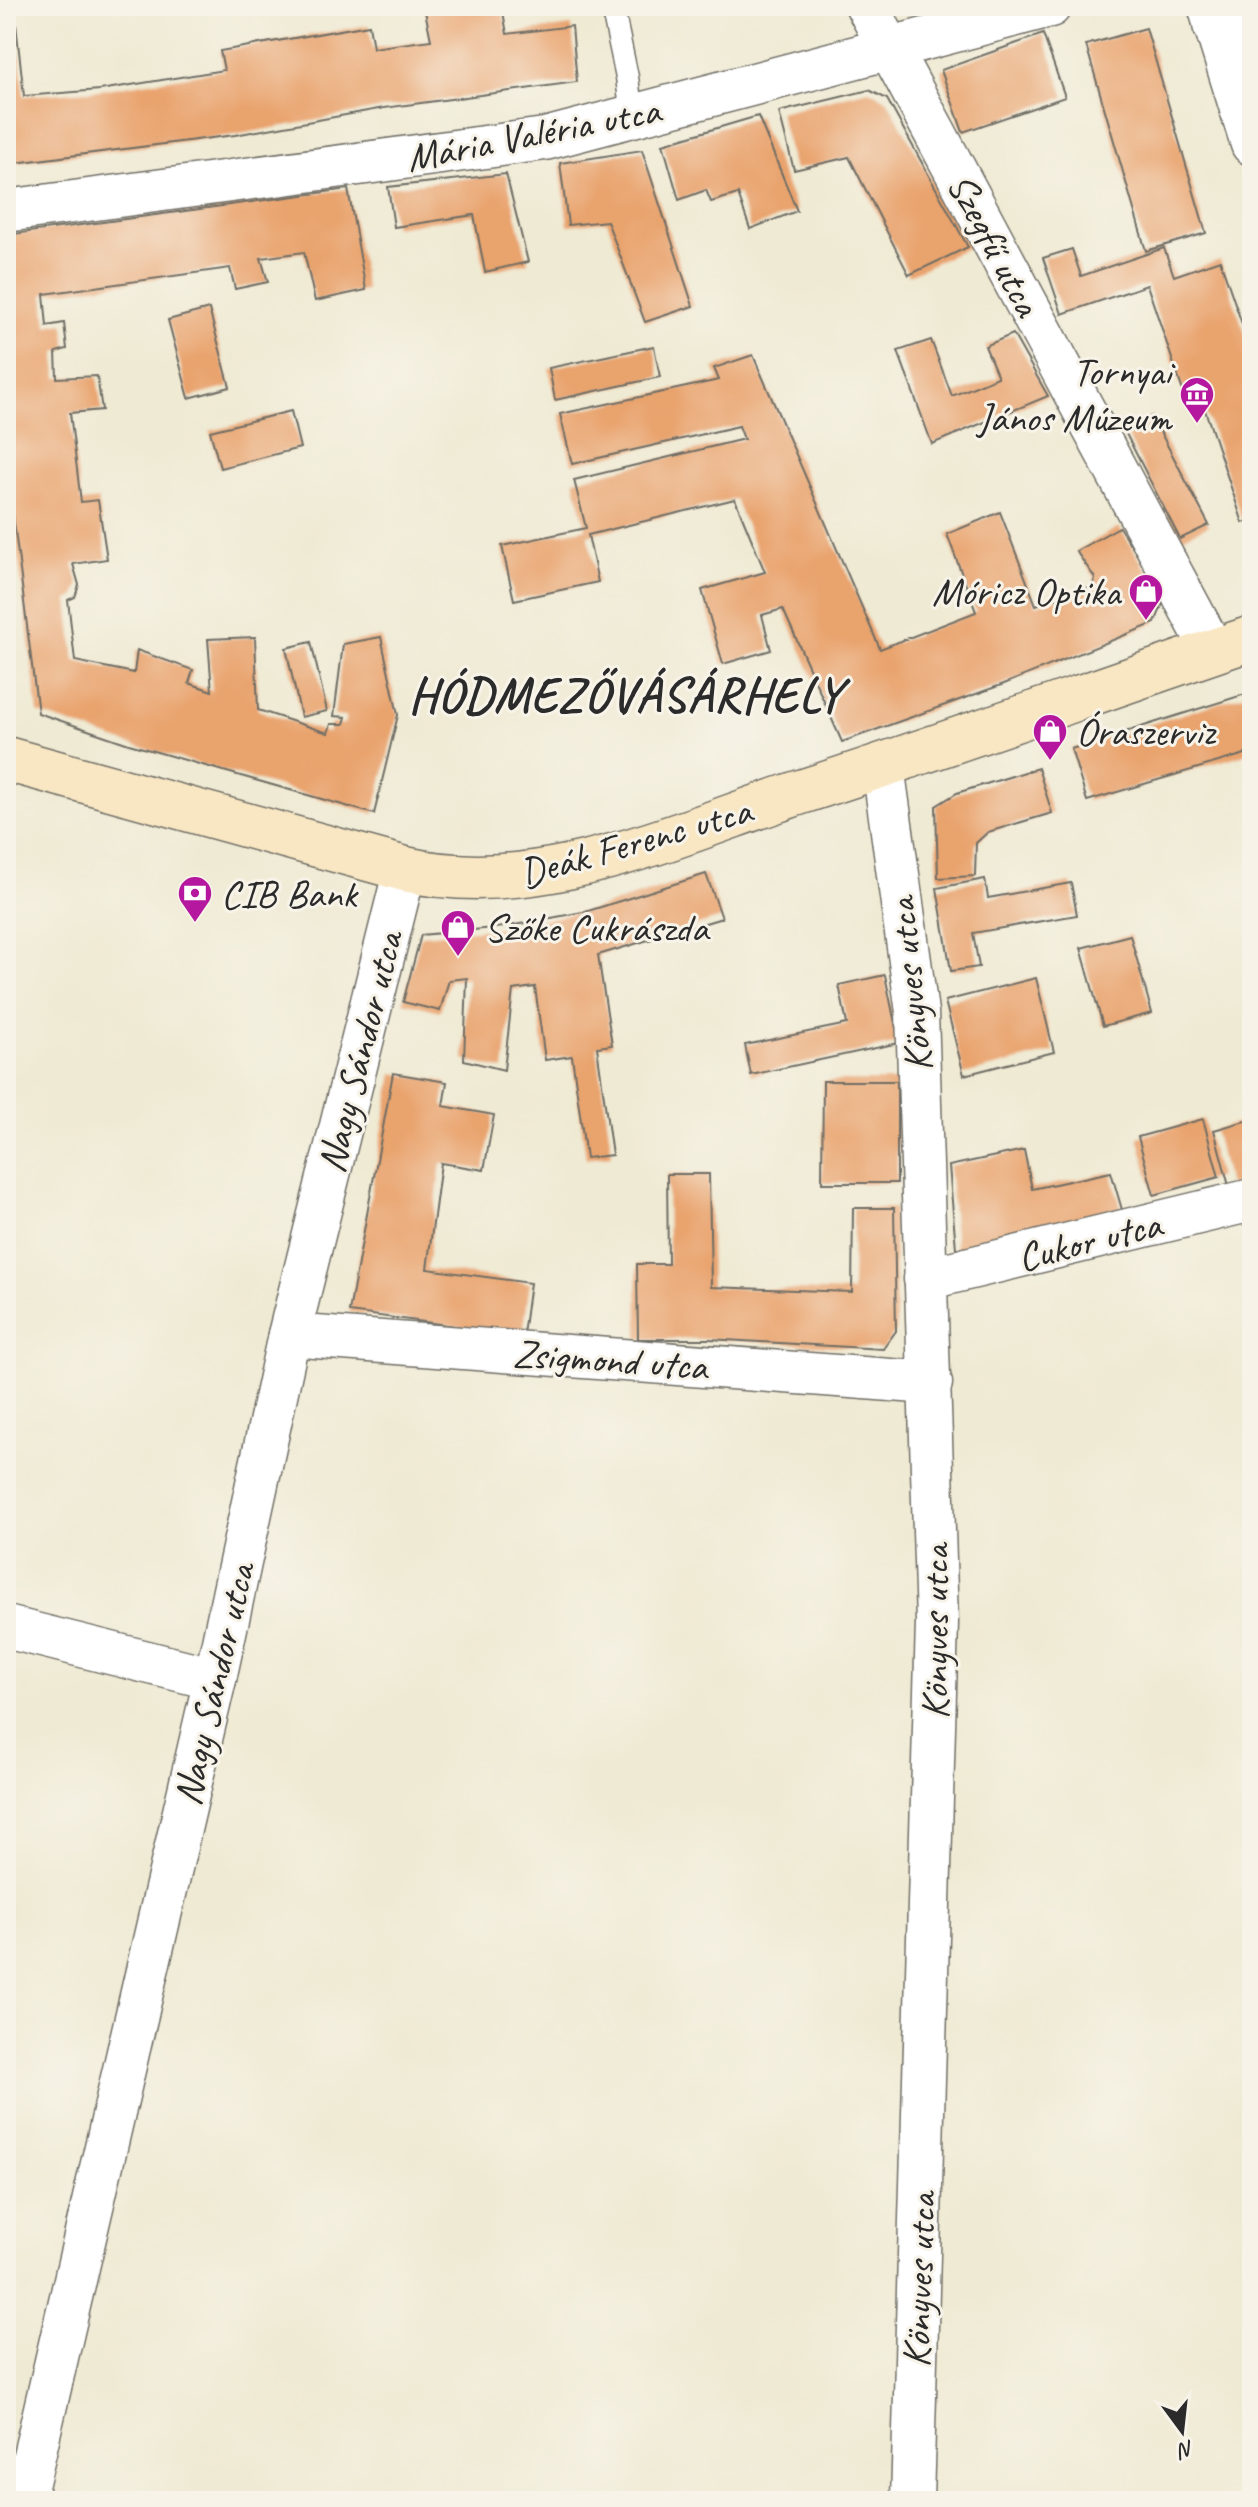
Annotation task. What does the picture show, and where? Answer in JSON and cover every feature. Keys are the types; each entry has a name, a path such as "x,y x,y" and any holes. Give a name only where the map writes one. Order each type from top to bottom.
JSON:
{"street":[{"name":"Szegfű utca","path":"867,6 1232,644"},
{"name":"Mária Valéria utca","path":"6,211 545,139 1050,6"},
{"path":"1225,15 1252,144"},
{"name":"Deák Ferenc utca","path":"6,759 405,869 465,879 495,879 578,865 883,766 1232,644"},
{"name":"Könyves utca","path":"883,766 917,1012 937,1622 912,2501"},
{"name":"Nagy Sándor utca","path":"20,2497 215,1679 289,1335 405,869"},
{"name":"Cukor utca","path":"925,1279 1252,1200"},
{"name":"Zsigmond utca","path":"289,1335 931,1383"},
{"path":"6,1627 215,1679"}],"lane":[{"path":"612,6 632,117"}],"building":[{"path":"6,6 14,6 24,96 100,90 224,70 220,51 369,25 373,48 431,40 425,11 451,6 502,6 507,34 572,26 577,82 384,108 235,135 6,164"},
{"path":"1146,28 1206,233 1146,251 1086,45"},
{"path":"1043,34 1065,97 963,132 941,70"},
{"path":"869,90 887,99 968,247 909,275 849,157 794,170 779,112"},
{"path":"758,116 797,211 750,229 738,194 711,202 706,190 679,200 663,144"},
{"path":"642,150 693,306 645,322 607,221 568,225 560,163"},
{"path":"506,174 528,262 485,272 474,215 394,227 388,187"},
{"path":"348,189 366,290 315,301 304,252 261,258 268,282 235,289 230,268 44,294 47,326 64,323 67,349 56,352 57,378 97,376 102,410 70,413 81,502 98,500 107,559 73,564 79,585 75,597 68,600 75,661 134,673 137,650 193,670 189,683 212,691 208,639 255,637 258,710 328,733 331,724 344,724 346,717 334,716 343,644 381,637 398,715 374,814 129,744 38,713 6,459 6,235"},
{"path":"1164,248 1174,276 1220,260 1252,353 1252,520 1243,523 1202,401 1188,406 1147,285 1062,314 1043,258 1072,249 1081,276"},
{"path":"209,309 230,387 189,398 168,320"},
{"path":"1013,334 1048,396 932,444 898,351 931,340 952,396 998,377 985,346"},
{"path":"654,346 660,377 555,400 549,368"},
{"path":"753,355 880,649 976,612 947,534 1000,512 1036,605 1092,587 1095,578 1076,551 1119,527 1165,598 1155,623 1004,684 842,742 783,609 762,615 771,650 723,664 702,590 765,572 735,499 588,535 598,582 514,600 502,546 586,528 574,480 744,439 739,426 572,464 560,414 719,380 714,368"},
{"path":"291,411 300,448 220,468 210,431"},
{"path":"1152,416 1209,525 1180,539 1124,430"},
{"path":"311,642 327,711 301,717 286,648"},
{"path":"1252,692 1252,752 1087,801 1071,749"},
{"path":"1038,768 1052,813 988,832 976,843 975,876 938,878 936,806 957,793"},
{"path":"706,874 722,918 598,955 612,1045 597,1047 612,1155 586,1158 572,1056 545,1060 535,987 513,990 504,1070 464,1060 467,978 449,980 440,1011 403,1002 421,935 504,927 588,911"},
{"path":"985,879 988,898 1071,883 1077,915 973,933 979,967 951,971 937,888"},
{"path":"1130,935 1152,1013 1103,1026 1081,948"},
{"path":"885,975 899,1043 751,1075 745,1045 847,1024 839,985"},
{"path":"1036,978 1054,1052 964,1075 945,1001"},
{"path":"393,1073 447,1082 443,1106 494,1115 484,1170 441,1163 427,1269 530,1283 523,1335 349,1312"},
{"path":"823,1081 897,1081 897,1183 822,1183"},
{"path":"1203,1119 1219,1177 1154,1195 1138,1137"},
{"path":"1252,1119 1252,1180 1229,1186 1214,1130"},
{"path":"1024,1150 1032,1189 1111,1172 1125,1220 957,1260 949,1166"},
{"path":"667,1174 709,1174 711,1287 852,1292 853,1208 894,1208 896,1331 883,1349 709,1339 638,1339 637,1264 668,1264"}],"place":[{"name":"Tornyai János Múzeum","path":"1197,425"},
{"name":"Móricz Optika","path":"1146,622"},
{"name":"Óraszerviz","path":"1050,762"},
{"name":"CIB Bank","path":"195,924"},
{"name":"Szőke Cukrászda","path":"458,958"}],"district":[{"name":"HÓDMEZŐVÁSÁRHELY","path":"626,694"}]}
